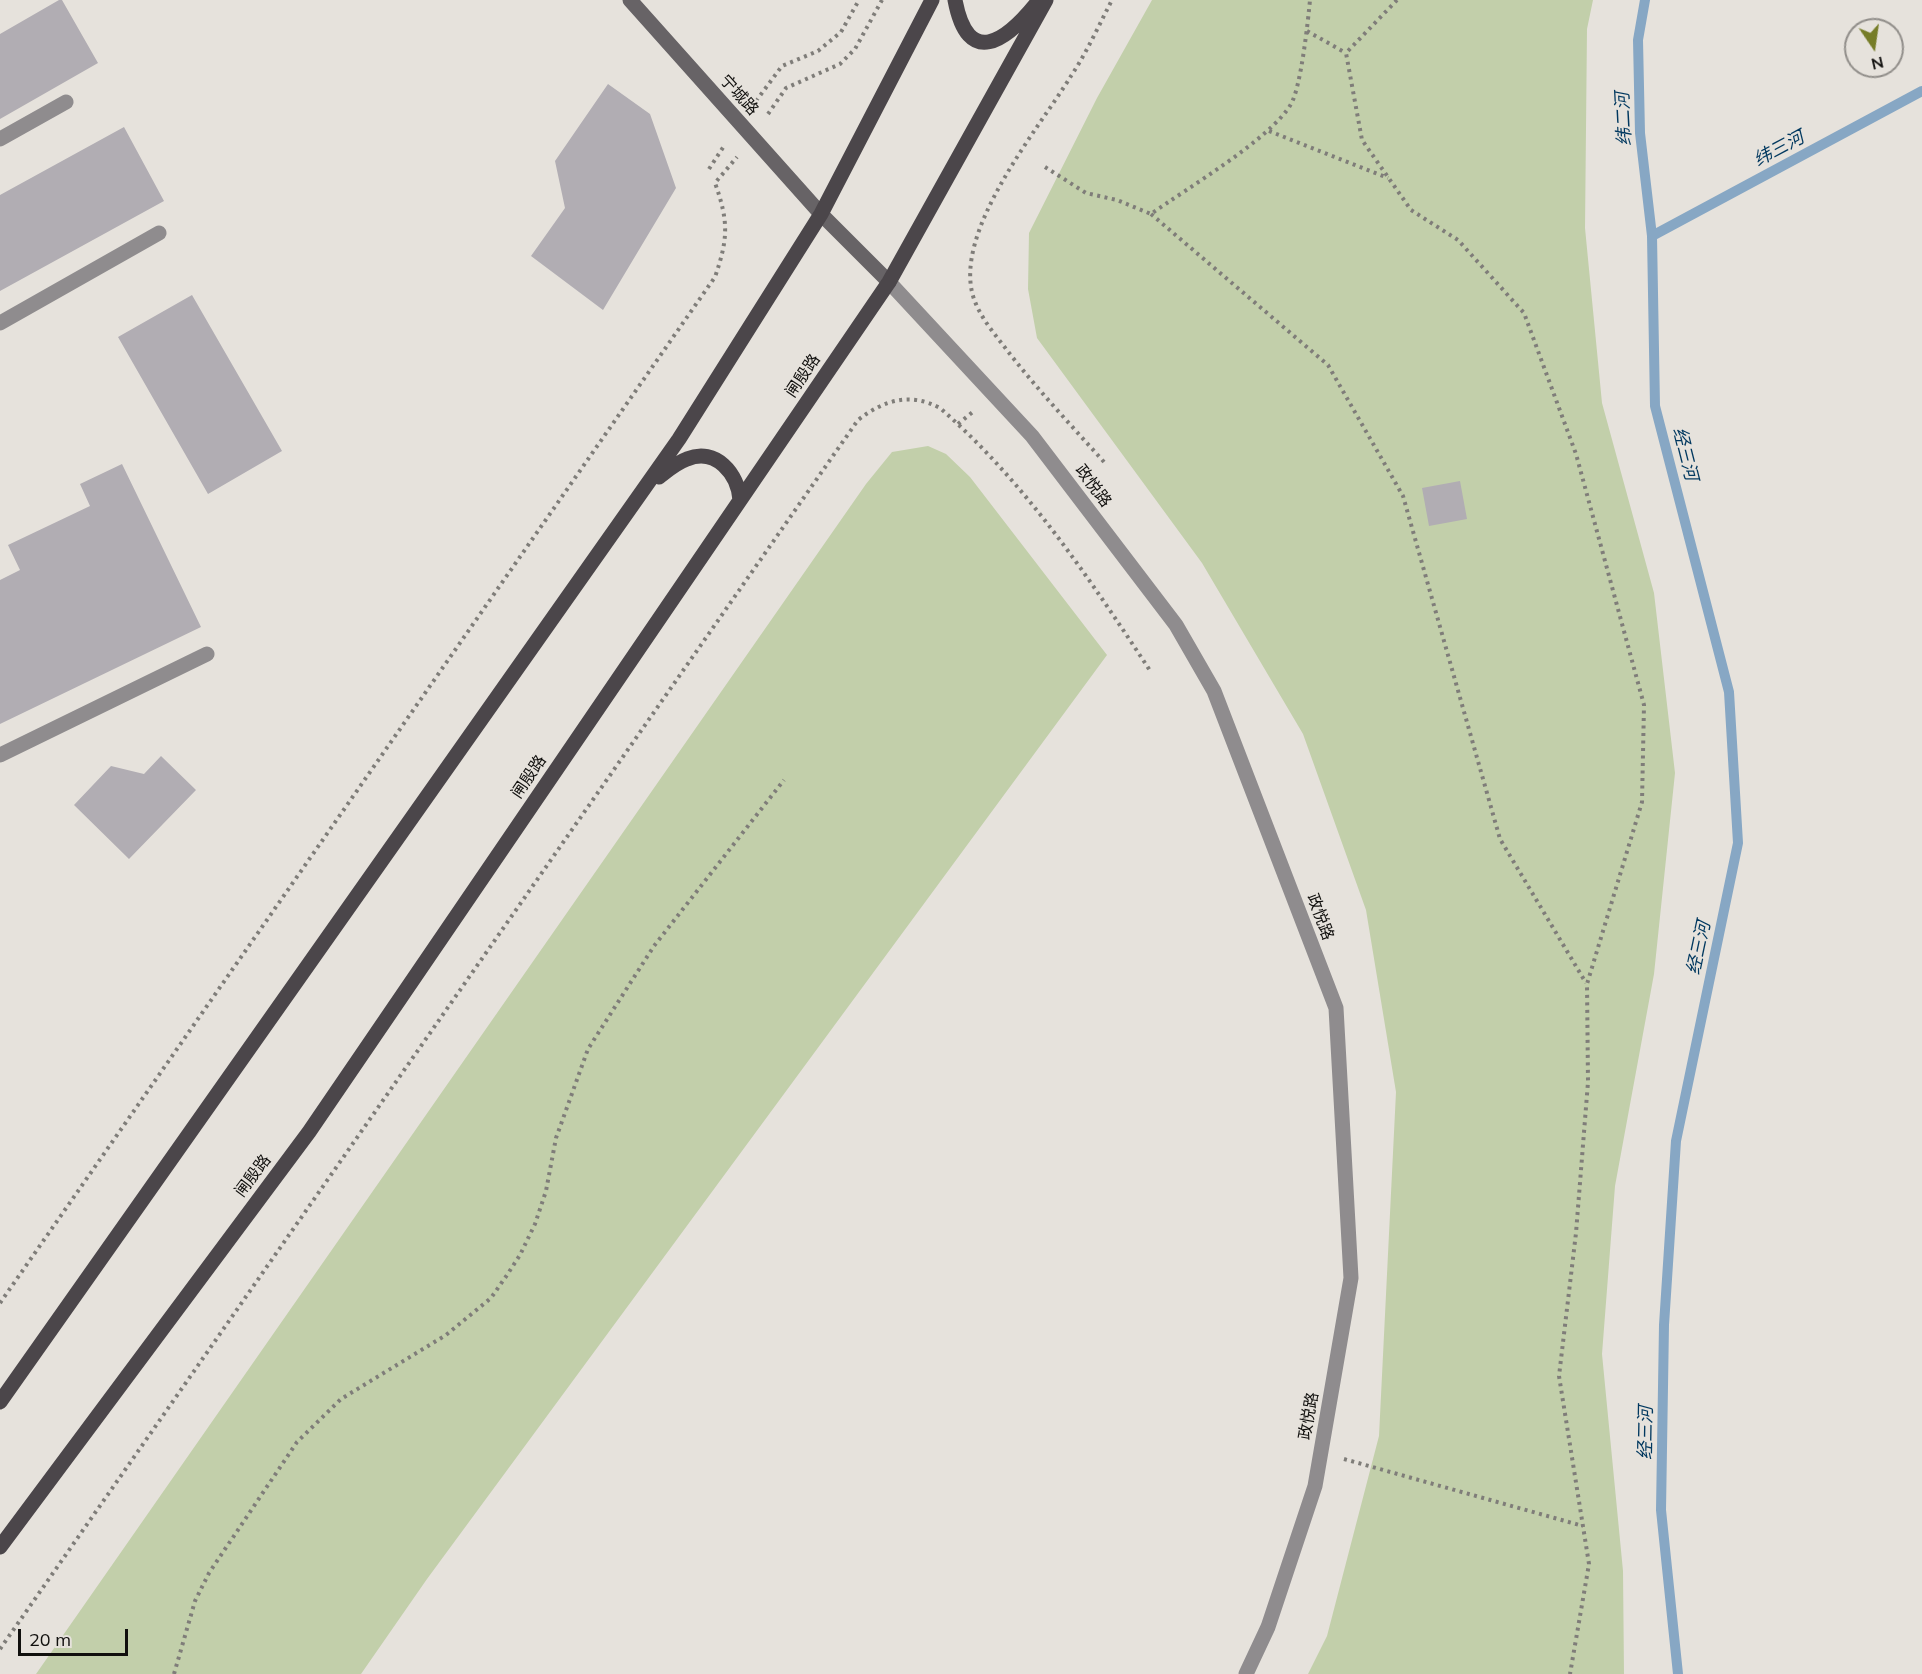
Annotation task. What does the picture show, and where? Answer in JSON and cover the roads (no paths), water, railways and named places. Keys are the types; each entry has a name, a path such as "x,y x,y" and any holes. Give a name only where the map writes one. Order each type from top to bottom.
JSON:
{"main road":[{"path":"0,1402 679,439 821,214 932,0"},
{"path":"955,0 963,24 975,40 988,44 1006,37 1039,0"},
{"name":"闸殷路","path":"0,1547 309,1132 889,282 1046,0"},
{"path":"647,485 688,458 705,456 718,459 730,471 739,484 740,500"}],"street":[{"name":"宁城路","path":"630,0 821,214 889,282"},
{"path":"0,139 66,102"},
{"path":"0,323 159,233"},
{"name":"政悦路","path":"889,282 1032,436 1176,625 1214,691 1336,1008 1351,1278 1315,1486 1268,1627 1246,1674"},
{"path":"0,755 207,654"}],"waterway":[{"name":"经三河","path":"1645,0 1638,40 1640,133 1652,236 1655,406 1729,692 1738,843 1676,1141 1664,1325 1661,1510 1678,1674"},
{"name":"纬三河","path":"1652,236 1922,91"}],"water label":[{"name":"纬二河","path":"1624,119"}]}
